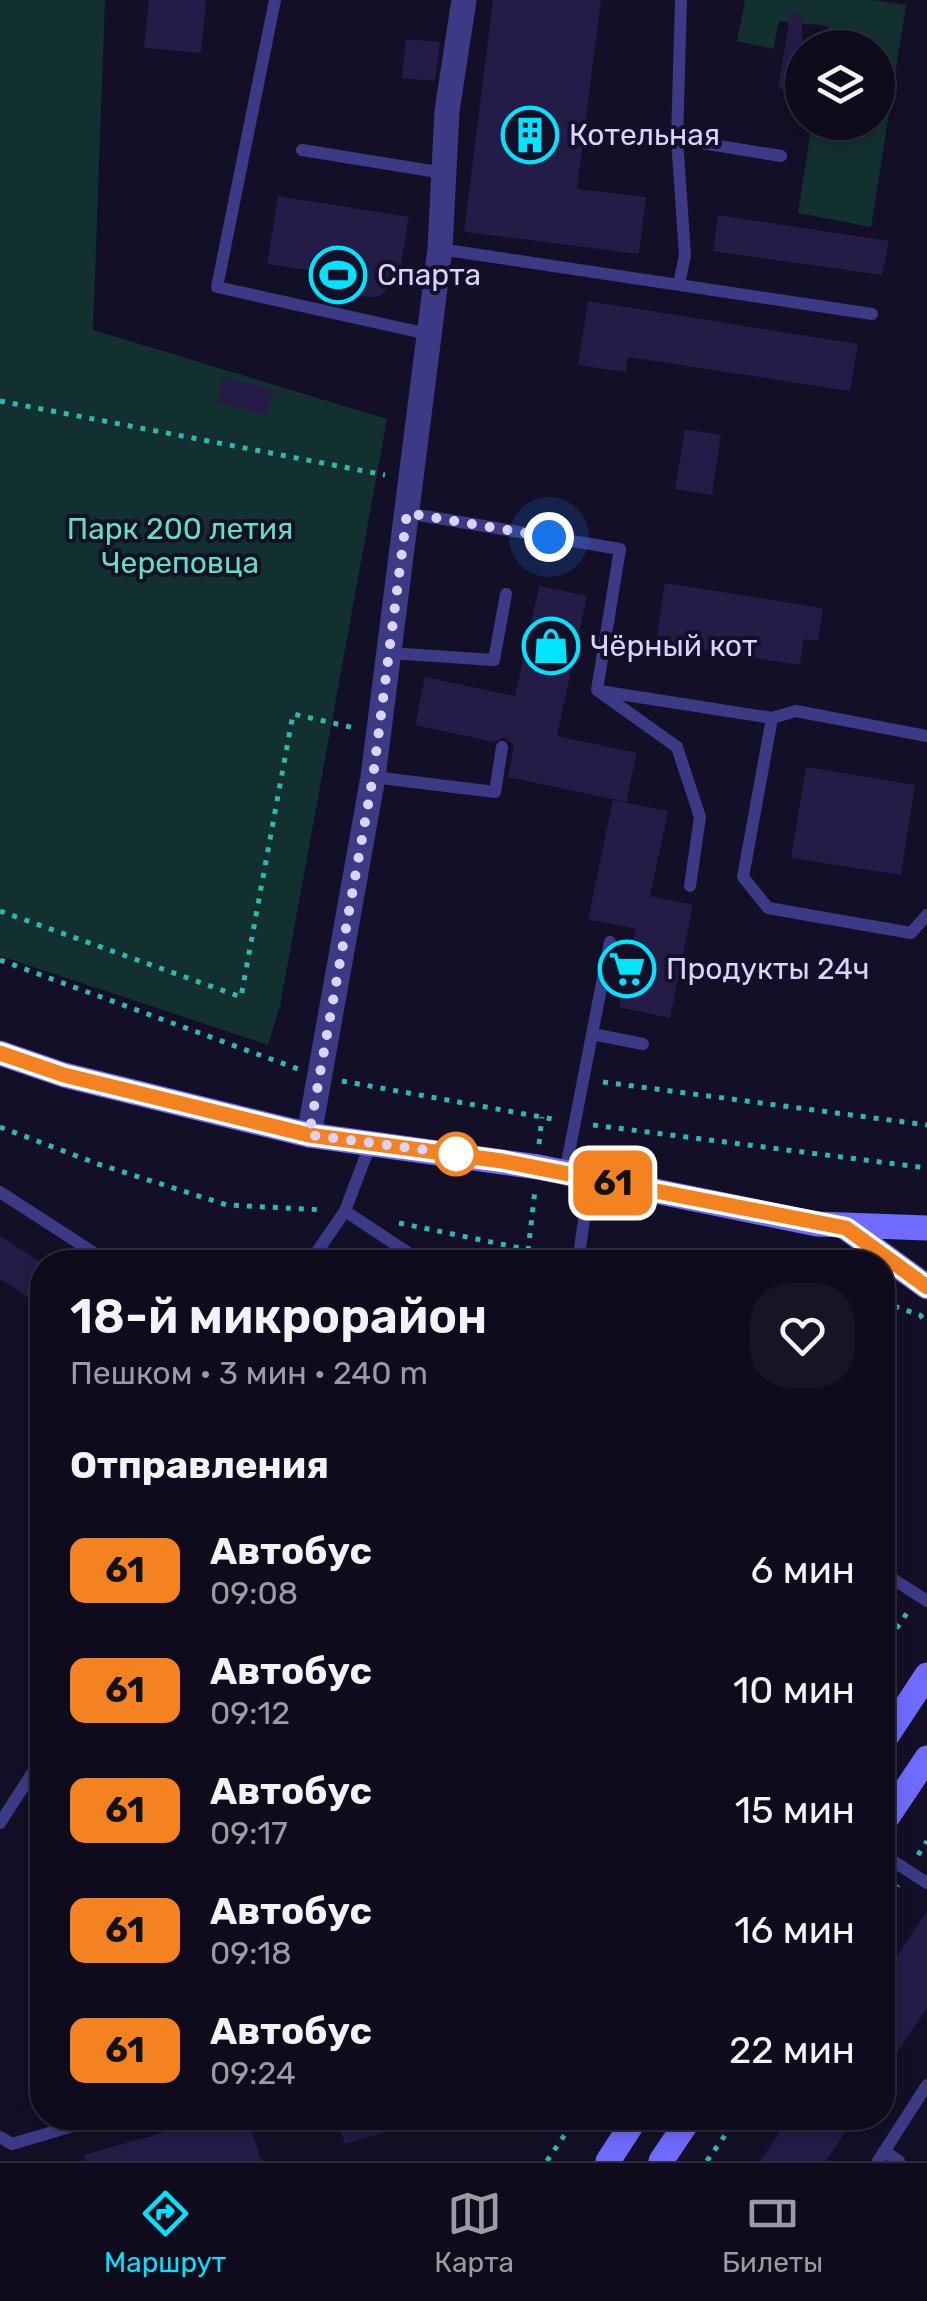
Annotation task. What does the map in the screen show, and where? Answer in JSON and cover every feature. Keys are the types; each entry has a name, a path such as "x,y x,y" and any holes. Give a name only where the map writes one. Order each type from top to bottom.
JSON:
{"main road":[{"path":"0,1053 64,1075 309,1135 466,1155 846,1228 927,1228"},
{"path":"846,1228 876,1250"},
{"path":"895,1264 927,1287"},
{"path":"895,1723 927,1675"},
{"path":"895,1806 927,1758"},
{"path":"608,2161 628,2130"},
{"path":"661,2161 682,2130"}],"street":[{"path":"309,1135 316,1076 373,777 440,249 447,111 464,0"}],"lane":[{"path":"274,0 217,286 428,334"},
{"path":"679,284 684,255 677,140 681,0"},
{"path":"677,140 781,156"},
{"path":"302,150 444,173"},
{"path":"440,249 872,314"},
{"path":"407,513 620,550 598,690"},
{"path":"388,653 494,660 506,594"},
{"path":"598,690 772,718 796,711 927,736"},
{"path":"598,690 677,747 700,817 690,886"},
{"path":"772,718 743,877 768,908 911,933 927,914"},
{"path":"373,777 494,792 502,747"},
{"path":"579,1250 574,1122 610,942"},
{"path":"592,1034 643,1044"},
{"path":"318,1250 345,1211 370,1145"},
{"path":"0,1192 89,1250"},
{"path":"345,1211 404,1250"},
{"path":"895,1580 923,1598"},
{"path":"0,1824 30,1777"},
{"path":"895,1863 927,1884"},
{"path":"900,2161 881,2156 927,2084"},
{"path":"0,2136 12,2144 59,2130"}],"path":[{"path":"0,401 412,481"},
{"path":"0,911 241,997 293,714 378,732"},
{"path":"0,960 316,1076 574,1122 927,1168"},
{"path":"584,1079 927,1125"},
{"path":"0,1127 98,1164 227,1204 345,1211 528,1250"},
{"path":"895,1306 920,1315 927,1324"},
{"path":"895,1634 923,1598"},
{"path":"547,2161 568,2130"},
{"path":"707,2161 729,2130"}],"green space":[{"name":"Парк 200 летия Череповца","path":"0,0 105,0 93,330 387,419 280,1006 268,1045 0,956"},
{"path":"745,0 872,0 906,5 895,75 895,30 827,30 828,26 779,21 773,49 737,41"},
{"path":"809,140 885,140 871,227 798,213"}],"building":[{"path":"149,0 206,0 201,53 144,48"},
{"name":"Котельная","path":"493,0 601,0 577,189 646,197 639,254 464,232"},
{"path":"791,12 802,13 802,30 788,30"},
{"path":"406,39 440,42 435,81 402,78"},
{"path":"785,47 785,89 778,88"},
{"path":"278,196 409,217 401,265 390,286 379,297 355,296 356,277 267,264"},
{"path":"718,215 889,241 882,275 713,251"},
{"path":"588,301 858,344 850,391 628,357 626,372 578,365"},
{"path":"223,377 274,390 268,415 217,402"},
{"path":"685,429 721,435 712,495 675,489"},
{"path":"665,583 823,608 818,641 804,639 800,665 656,642"},
{"path":"539,586 587,596 557,736 637,753 626,802 508,777 514,746 504,737 494,742 415,725 425,677 515,696"},
{"path":"806,767 915,785 901,875 791,858"},
{"path":"613,800 668,811 650,896 693,905 670,1018 619,1007 636,929 588,919"},
{"path":"0,1236 30,1255 30,1298 0,1279"},
{"path":"927,1911 927,2008 895,2056 895,1959"},
{"path":"171,2130 252,2130 261,2161 85,2161 84,2155"},
{"path":"341,2130 392,2130 345,2144"},
{"path":"781,2130 847,2130 826,2161 760,2161"}],"bus line":[{"name":"61","path":"0,1053 64,1075 309,1135 502,1161 846,1228 876,1250"},
{"name":"61","path":"895,1264 927,1287"}],"place":[{"name":"Котельная","path":"530,135"},
{"name":"Спарта","path":"338,275"},
{"name":"Чёрный кот","path":"551,646"},
{"name":"Продукты 24ч","path":"627,969"}],"route":[{"path":"456,1154 466,1155 309,1135 316,1076 373,777 407,513 549,537"}]}
